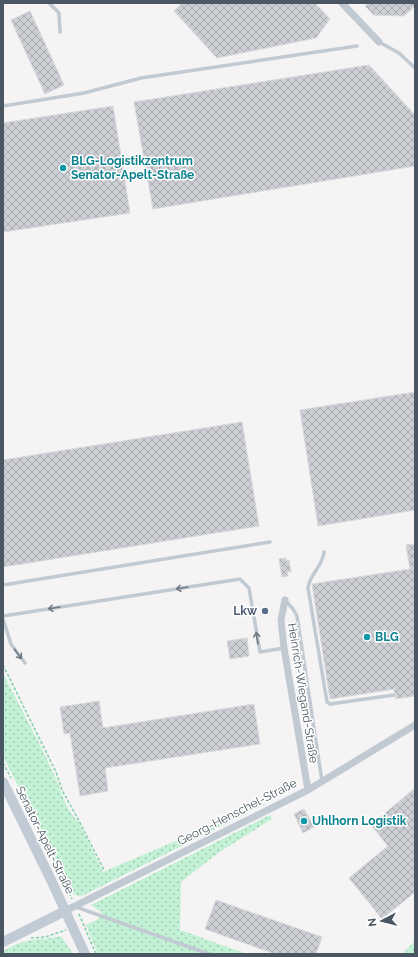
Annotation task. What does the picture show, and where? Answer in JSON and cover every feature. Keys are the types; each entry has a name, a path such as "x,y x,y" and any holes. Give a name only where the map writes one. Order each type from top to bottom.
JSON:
{"street":[{"path":"344,4 379,42"},
{"name":"Heinrich-Wiegand-Straße","path":"285,600 281,620 284,648 308,790"},
{"name":"Georg-Henschel-Straße","path":"65,911 308,790 415,725"},
{"name":"Senator-Apelt-Straße","path":"3,782 65,911 3,942"},
{"path":"65,911 85,954"}],"lane":[{"path":"49,3 59,13 60,32"},
{"path":"379,42 399,53 415,68"},
{"path":"3,106 84,93 141,78 357,46"},
{"path":"3,585 270,542"},
{"path":"324,552 324,557 308,583 308,588 327,702 330,704 394,695"},
{"path":"3,616 240,579 249,588 260,652 284,648"},
{"path":"285,600 297,616 322,781"},
{"path":"3,619 11,644 25,663"},
{"path":"76,906 209,954"}],"path":[{"path":"3,665 56,772 62,790 104,870"},
{"path":"21,800 47,843 96,954"},
{"path":"30,938 53,935 82,922"}],"green space":[{"path":"3,673 43,751 67,807 79,823 103,872 265,804 82,896 75,895 70,888 3,756"},
{"path":"270,815 272,819 218,853 181,882 180,930 247,954 98,954 86,925 98,919 101,912 91,905"},
{"path":"61,936 73,954 3,954 3,951 21,943"},
{"path":"415,941 415,954 402,954"}],"building":[{"path":"182,3 315,3 330,19 316,38 217,58 174,11"},
{"path":"368,3 415,3 415,6 404,16 374,15 365,6"},
{"path":"30,11 64,85 45,94 11,20"},
{"path":"369,65 415,115 415,166 153,209 134,102"},
{"name":"BLG-Logistikzentrum Senator-Apelt-Straße","path":"113,106 130,213 3,232 3,123"},
{"path":"415,392 415,510 318,526 300,410"},
{"path":"242,422 259,526 3,567 3,460"},
{"name":"BLG","path":"415,544 415,696 395,699 397,694 394,692 394,689 330,699 312,584 410,569 406,545"},
{"path":"286,558 286,561 289,560 291,572 287,572 288,576 282,577 279,559"},
{"path":"247,638 249,656 230,659 227,641"},
{"path":"99,701 103,728 254,704 260,744 105,768 108,791 80,796 70,733 64,734 60,707"},
{"path":"415,788 415,892 382,919 349,878 388,846 371,825"},
{"name":"Uhlhorn Logistik","path":"304,809 314,827 303,833 294,814"},
{"path":"216,900 322,937 316,954 275,954 205,929"}],"place":[{"name":"BLG-Logistikzentrum Senator-Apelt-Straße","path":"63,168"},
{"name":"Lkw","path":"265,611"},
{"name":"BLG","path":"367,637"},
{"name":"Uhlhorn Logistik","path":"304,821"}]}
